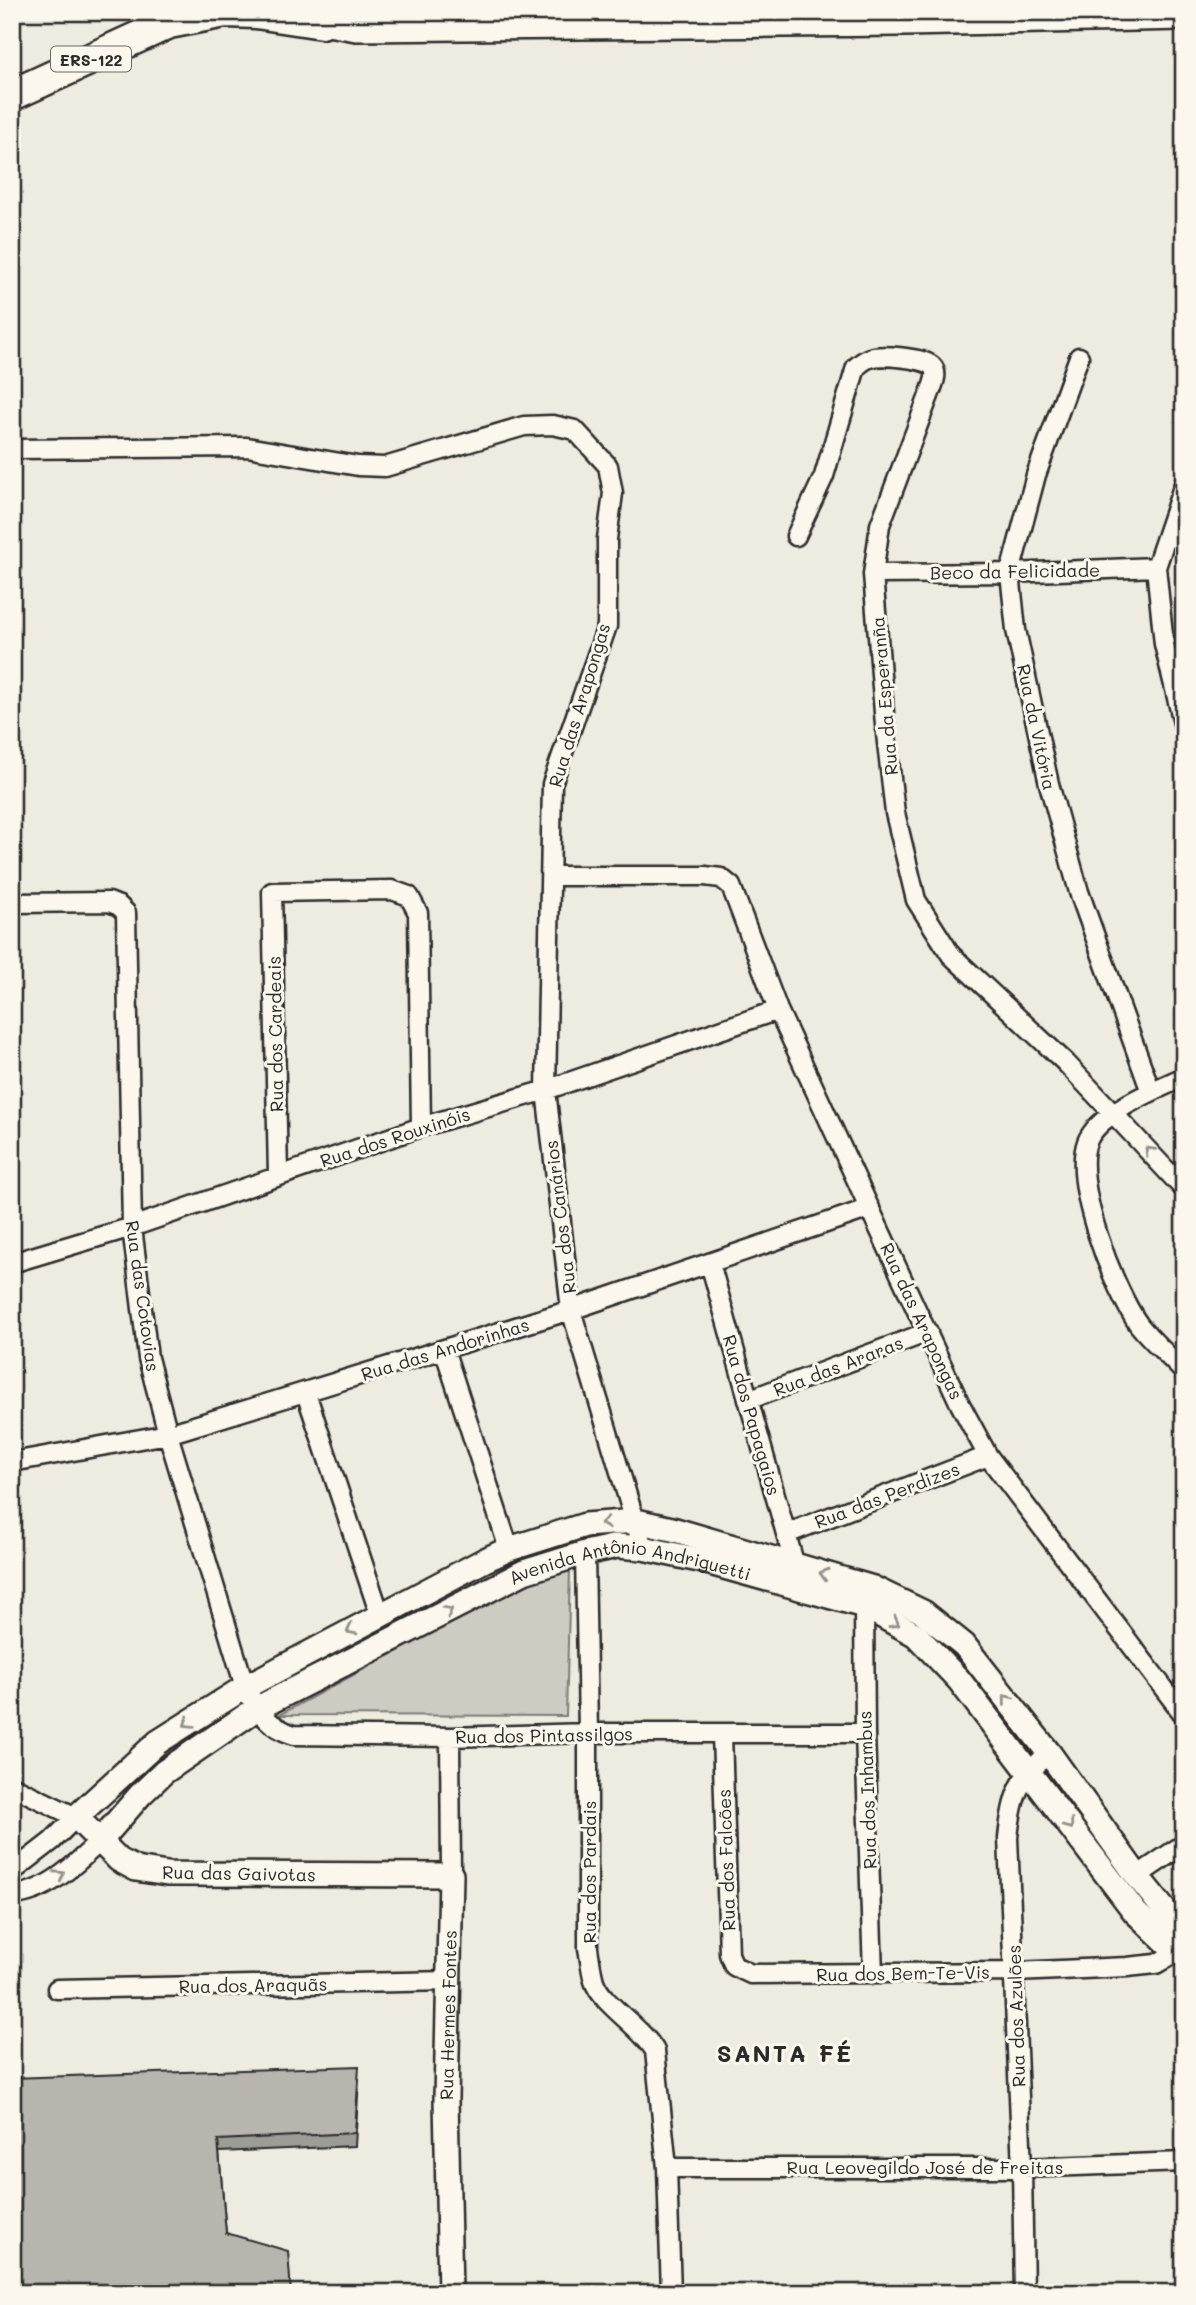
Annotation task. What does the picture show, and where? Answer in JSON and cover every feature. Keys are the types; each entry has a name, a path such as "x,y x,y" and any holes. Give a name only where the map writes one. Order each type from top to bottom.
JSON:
{"highway":[{"path":"182,17 225,12 334,19"},
{"name":"ERS-122","path":"12,95 182,17"}],"street":[{"path":"334,19 904,24 1184,18"},
{"name":"Rua da Esperanña","path":"796,536 824,476 856,367 868,358 886,356 924,362 932,366 936,375 880,525 873,574 895,813 916,900 951,955 1057,1054 1184,1189"},
{"name":"Rua da Vitória","path":"1079,357 1036,475 1010,573 1016,630 1049,784 1079,892 1152,1092"},
{"name":"Rua das Arapongas","path":"12,449 247,447 358,466 385,467 524,426 553,425 575,430 597,451 608,466 613,493 607,539 607,626 552,784 551,876 705,876 720,878 731,886 778,1010 960,1404 988,1456 1184,1715"},
{"path":"1184,484 1156,567 1164,644 1184,727"},
{"name":"Beco da Felicidade","path":"873,574 1010,573 1156,567"},
{"name":"Rua dos Canários","path":"551,876 546,1090 571,1310 643,1548"},
{"name":"Rua dos Cardeais","path":"278,1175 272,892 392,890 410,896 418,913 421,1127"},
{"name":"Rua das Cotovias","path":"12,903 109,902 126,913 132,1227 148,1358 168,1434 246,1687"},
{"name":"Rua dos Rouxinóis","path":"12,1262 132,1227 278,1175 421,1127 546,1090 778,1010"},
{"path":"1184,1077 1152,1092 1101,1124 1088,1141 1083,1166 1089,1204 1118,1289 1140,1325 1184,1371"},
{"name":"Rua das Andorinhas","path":"12,1462 168,1434 571,1310 870,1208"},
{"name":"Rua dos Papagaios","path":"710,1263 795,1566"},
{"name":"Rua das Araras","path":"748,1399 928,1332"},
{"path":"444,1349 509,1549"},
{"path":"306,1393 380,1615"},
{"name":"Rua das Perdizes","path":"786,1534 988,1456"},
{"name":"Avenida Antônio Andriguetti","path":"12,1872 52,1841 158,1742 246,1687 509,1549 585,1525 636,1521 873,1588 923,1612 964,1645 1049,1753 1136,1876 1171,1918 1184,1926"},
{"name":"Avenida Antônio Andriguetti","path":"12,1895 22,1895 60,1877 101,1840 164,1772 256,1709 524,1572 617,1546 643,1548 699,1560 864,1606 916,1635 959,1680 1135,1912 1180,1953"},
{"name":"Rua dos Pardais","path":"585,1553 588,1948 594,1983 612,2005 648,2037 655,2051 667,2168 671,2293"},
{"name":"Rua dos Inhambus","path":"864,1606 865,1733 873,1974"},
{"name":"Rua dos Pintassilgos","path":"246,1687 256,1709 275,1728 294,1735 450,1737 588,1733 865,1733"},
{"name":"Rua dos Falcões","path":"722,1734 729,1954 734,1966 751,1974"},
{"name":"Rua Hermes Fontes","path":"450,1737 451,1875 446,2099 450,2293"},
{"name":"Rua dos Azulões","path":"1024,2293 1022,2168 1008,1838 1011,1807 1028,1771 1049,1753"},
{"name":"Rua das Gaivotas","path":"12,1786 76,1817 119,1860 136,1869 167,1874 451,1875"},
{"path":"1136,1876 1184,1844"},
{"name":"Rua dos Bem-Te-Vis","path":"751,1974 1015,1972 1156,1964 1180,1953"},
{"name":"Rua dos Araquãs","path":"57,1989 449,1981"},
{"name":"Rua Leovegildo José de Freitas","path":"667,2168 1022,2168 1184,2162"}],"shaded area":[{"path":"570,1570 566,1716 279,1715 541,1574"}],"building":[{"path":"359,2066 355,2133 218,2140 226,2233 288,2251 291,2293 12,2293 12,2078"}],"district":[{"name":"SANTA FÉ","path":"785,2052"}]}
